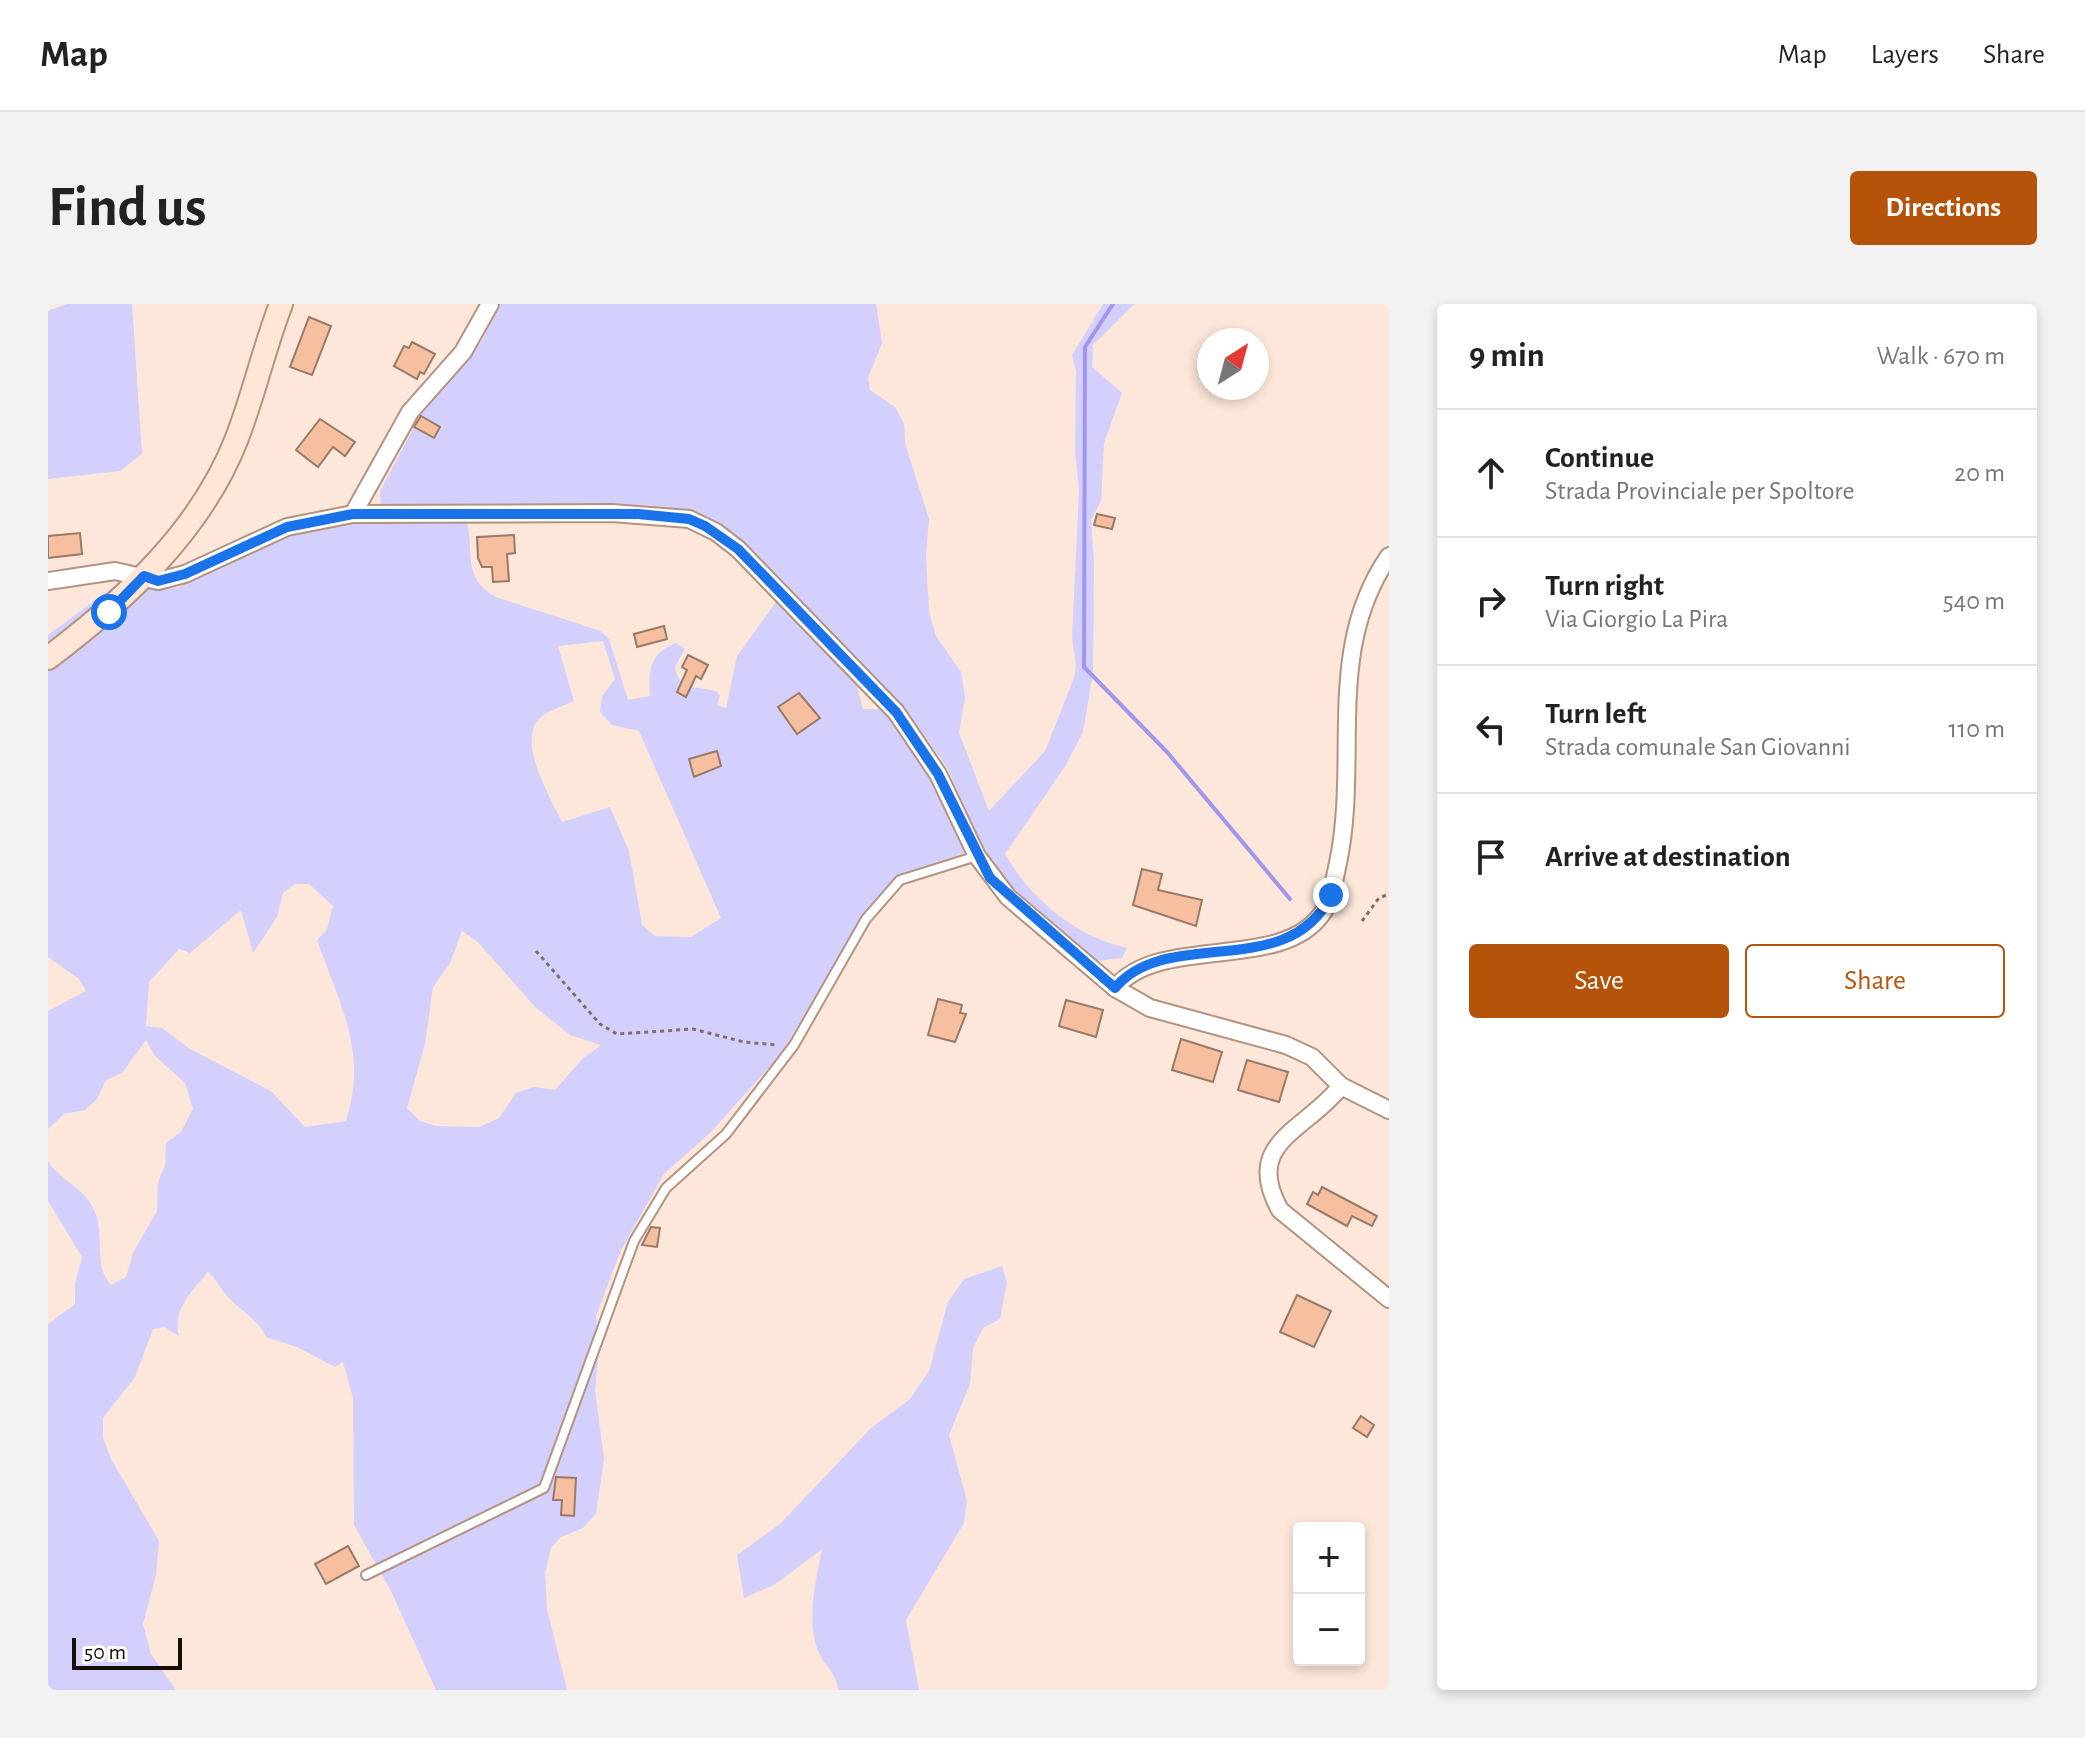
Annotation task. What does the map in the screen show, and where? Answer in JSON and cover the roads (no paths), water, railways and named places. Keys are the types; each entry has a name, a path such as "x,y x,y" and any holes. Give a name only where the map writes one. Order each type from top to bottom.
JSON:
{"street":[{"path":"48,658 109,612 144,576 202,505 236,440 281,304"},
{"path":"353,514 410,412 463,352 490,304"},
{"path":"48,581 115,571 158,581 185,574 287,527 353,514 638,514 689,519 716,532 738,549 896,712 938,774 977,856 1008,897 1115,988 1150,1008 1294,1048 1320,1064 1341,1086 1389,1110"},
{"path":"1115,988 1126,974 1150,963 1276,942 1309,927 1322,914 1331,895 1346,812 1349,664 1365,603 1389,556"},
{"path":"1341,1086 1271,1154 1266,1172 1270,1191 1280,1210 1389,1299"}],"lane":[{"path":"366,1575 544,1488 634,1241 666,1188 726,1134 794,1045 866,919 900,880 977,856"}],"waterway":[{"path":"1113,304 1085,347 1084,667 1167,752 1290,899"}]}
